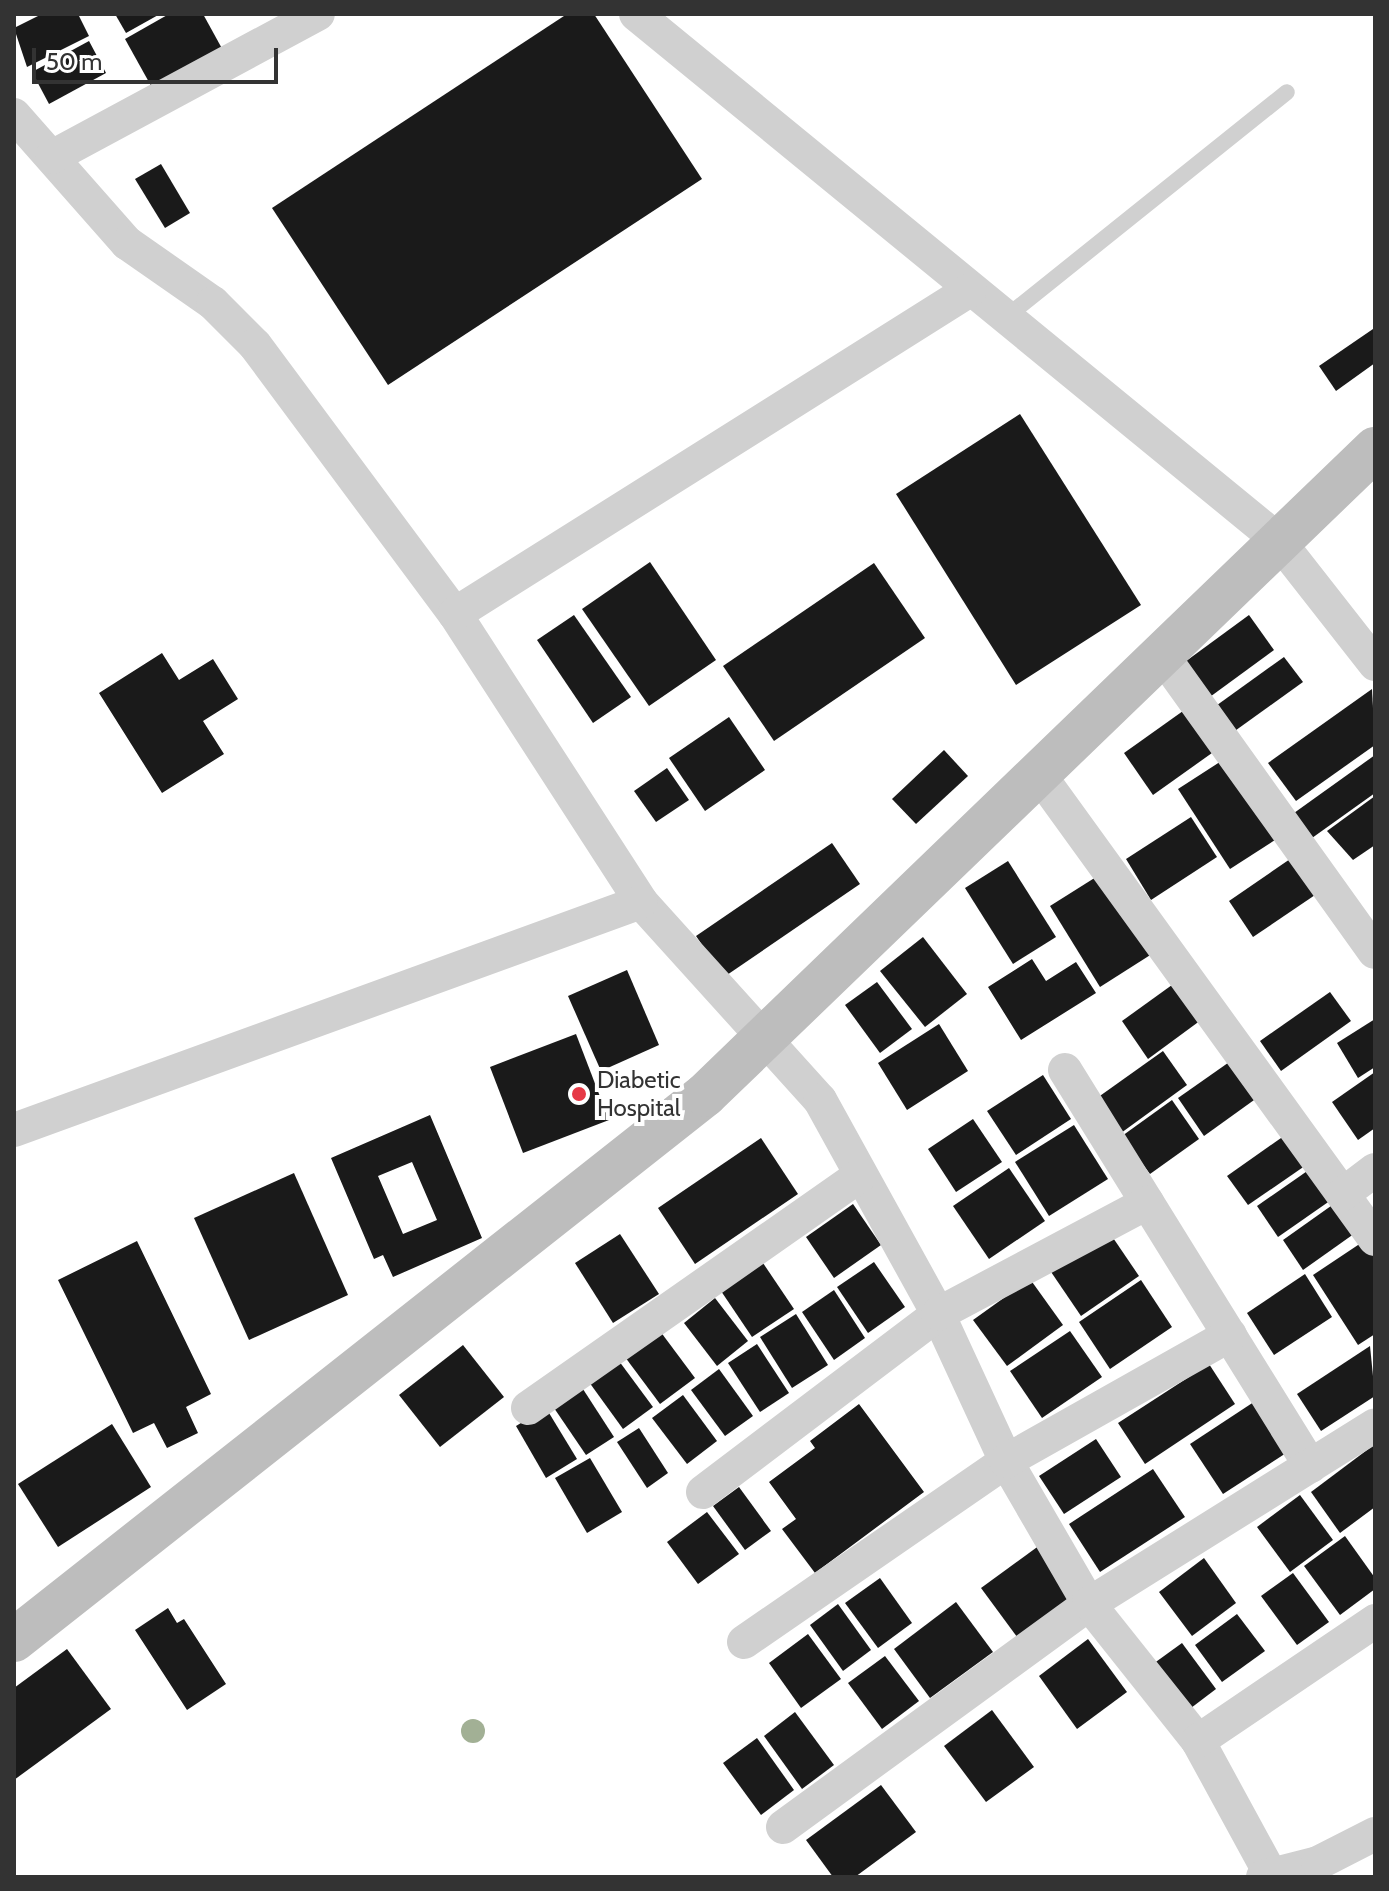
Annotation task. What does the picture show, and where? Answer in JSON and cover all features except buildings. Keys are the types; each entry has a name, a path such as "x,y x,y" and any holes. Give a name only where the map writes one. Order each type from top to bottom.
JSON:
{"street":[{"path":"52,157 318,14"},
{"path":"636,14 1277,539 1375,664"},
{"path":"14,115 127,243 213,303 255,345 455,614 641,902 820,1100 938,1314 1006,1461 1089,1604 1198,1741 1268,1876 1318,1863 1375,1834"},
{"path":"455,614 970,290"},
{"path":"14,1640 705,1095 1162,655 1277,539 1375,449"},
{"path":"1162,655 1375,952"},
{"path":"1038,773 1375,1239"},
{"path":"14,1130 641,902"},
{"path":"1065,1070 1311,1466"},
{"path":"1343,1194 1375,1170"},
{"path":"528,1408 861,1175"},
{"path":"703,1492 938,1314 1147,1203"},
{"path":"744,1642 1006,1461 1230,1335"},
{"path":"783,1827 1089,1604 1375,1425"},
{"path":"1198,1741 1375,1621"}],"lane":[{"path":"1005,318 1287,92"}],"place":[{"name":"Diabetic Hospital","path":"579,1094"}]}
